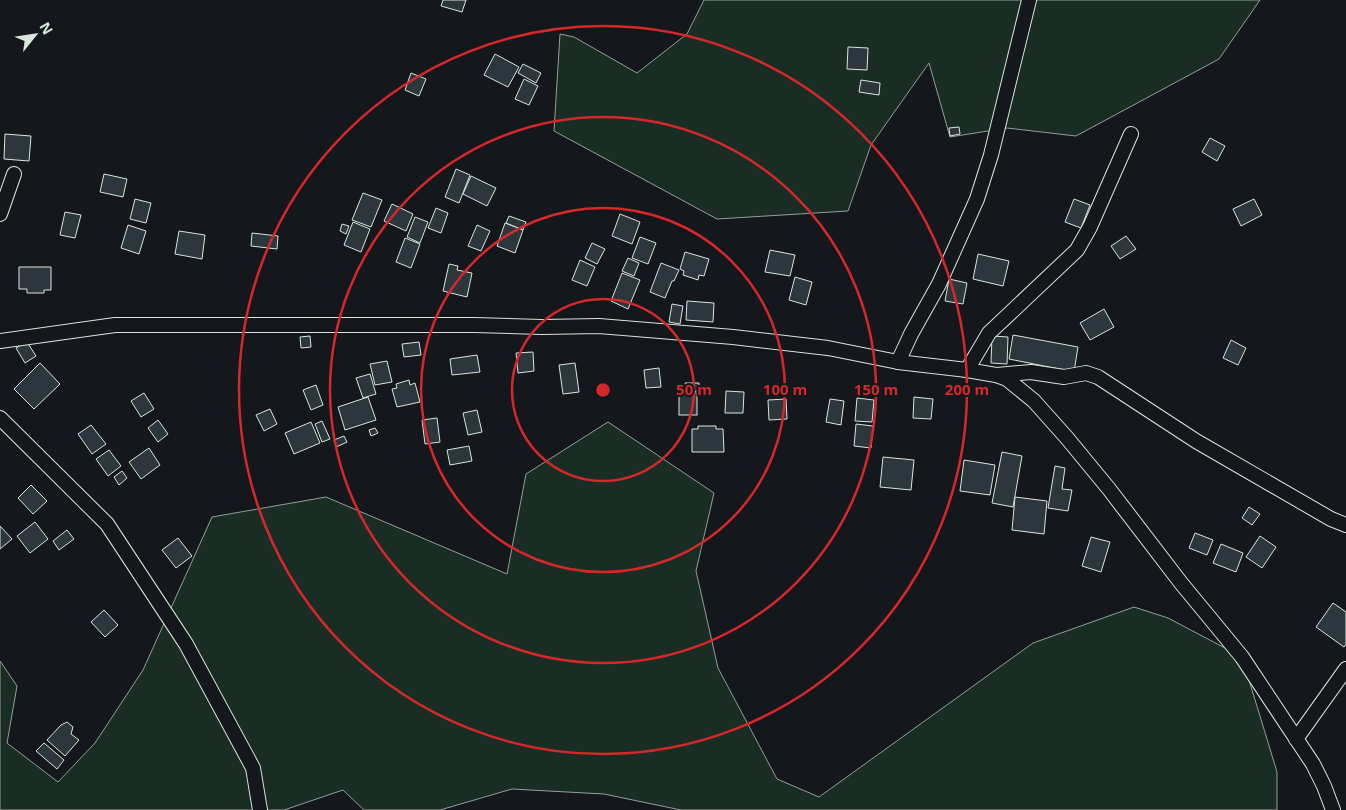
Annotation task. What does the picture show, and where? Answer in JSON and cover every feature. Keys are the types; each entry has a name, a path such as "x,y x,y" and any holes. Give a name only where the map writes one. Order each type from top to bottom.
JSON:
{"street":[{"path":"898,362 911,334 939,284 977,199 991,155 1029,0"},
{"path":"967,370 989,333 1077,250 1090,227 1131,134"},
{"path":"0,214 14,174"},
{"path":"0,341 115,325 600,326 733,337 828,348 898,362 996,375 1007,379 1034,401 1073,445 1180,582 1242,656 1317,771 1333,810"},
{"path":"996,375 1031,372 1064,377 1086,373 1098,378 1204,445 1346,526"},
{"path":"0,418 107,524 186,644 253,768 260,810"},
{"path":"1296,739 1346,669"}],"green space":[{"path":"704,0 1260,0 1219,59 1076,136 1007,128 950,137 929,63 871,145 848,211 717,219 554,131 560,34 574,37 637,73 687,34"},
{"path":"608,422 714,493 696,571 718,668 777,779 819,797 1033,643 1134,607 1168,618 1242,657 1277,772 1277,810 681,810 604,794 512,789 440,810 364,810 343,790 284,810 0,810 0,661 17,686 7,743 58,782 95,743 143,670 212,517 326,497 507,574 526,474"}],"building":[{"path":"443,0 466,0 462,12 441,6"},
{"path":"848,47 868,48 867,70 847,69"},
{"path":"495,54 519,67 508,87 484,75"},
{"path":"523,64 541,73 536,83 518,73"},
{"path":"411,73 426,79 419,96 405,90"},
{"path":"524,79 538,86 529,105 515,99"},
{"path":"861,80 880,83 879,95 859,92"},
{"path":"959,127 960,134 950,136 949,128"},
{"path":"5,134 31,136 29,161 4,159"},
{"path":"1210,138 1225,146 1217,161 1202,152"},
{"path":"456,169 470,175 459,203 445,197"},
{"path":"104,174 127,179 123,197 100,192"},
{"path":"471,176 496,188 487,206 463,194"},
{"path":"363,193 382,200 371,227 352,220"},
{"path":"135,199 151,203 146,223 130,219"},
{"path":"1074,199 1090,205 1081,228 1065,222"},
{"path":"1254,199 1262,215 1241,226 1233,209"},
{"path":"392,204 413,214 406,231 384,221"},
{"path":"436,208 448,213 441,233 428,228"},
{"path":"65,212 81,215 75,238 60,235"},
{"path":"620,214 640,222 632,244 612,236"},
{"path":"509,216 526,222 523,230 506,223"},
{"path":"415,217 428,222 420,243 407,237"},
{"path":"353,222 370,229 361,252 344,245"},
{"path":"505,223 523,230 515,253 497,246"},
{"path":"342,224 349,226 346,234 340,231"},
{"path":"128,225 146,231 139,254 121,248"},
{"path":"477,225 490,231 481,251 468,246"},
{"path":"179,231 205,235 202,259 175,254"},
{"path":"252,233 278,236 277,249 251,246"},
{"path":"1126,236 1136,249 1120,259 1111,246"},
{"path":"640,237 656,243 648,264 632,258"},
{"path":"405,238 420,244 411,268 396,262"},
{"path":"592,243 605,249 597,264 585,258"},
{"path":"770,250 795,255 790,276 765,272"},
{"path":"685,252 709,259 704,276 699,275 698,280 683,275 684,271 680,269"},
{"path":"978,254 1009,261 1003,286 973,279"},
{"path":"628,258 639,263 634,276 622,271"},
{"path":"580,260 595,267 587,286 572,280"},
{"path":"661,263 679,270 665,298 650,292"},
{"path":"449,264 458,266 457,270 472,273 467,297 443,291"},
{"path":"19,267 51,267 51,290 44,290 44,293 27,293 27,289 19,289"},
{"path":"622,273 640,280 628,309 611,301"},
{"path":"795,277 812,282 806,305 789,300"},
{"path":"949,279 967,283 963,304 945,301"},
{"path":"687,301 714,303 713,322 686,320"},
{"path":"672,304 683,306 680,324 669,322"},
{"path":"1104,309 1114,327 1090,340 1080,323"},
{"path":"1013,335 1078,347 1074,372 1009,359"},
{"path":"310,336 311,347 301,348 300,337"},
{"path":"992,336 1008,337 1007,364 991,363"},
{"path":"1231,340 1246,348 1238,365 1223,358"},
{"path":"27,342 36,356 25,363 16,348"},
{"path":"419,342 421,355 404,357 402,344"},
{"path":"533,352 534,371 518,373 516,353"},
{"path":"477,355 480,372 452,375 450,359"},
{"path":"387,361 392,382 375,385 370,364"},
{"path":"40,363 60,384 34,409 14,389"},
{"path":"575,363 579,392 563,394 559,365"},
{"path":"659,368 661,387 646,388 644,370"},
{"path":"370,374 376,394 363,398 356,378"},
{"path":"409,380 410,385 415,383 420,402 397,407 392,389 397,388 396,384"},
{"path":"685,383 699,383 699,391 685,392"},
{"path":"316,385 323,405 311,410 303,390"},
{"path":"726,391 744,392 743,413 725,413"},
{"path":"144,393 154,409 141,417 131,401"},
{"path":"679,393 697,393 697,415 679,415"},
{"path":"368,397 376,420 345,430 338,407"},
{"path":"914,397 933,399 931,419 913,418"},
{"path":"857,398 874,400 872,422 855,421"},
{"path":"786,399 787,419 769,420 768,400"},
{"path":"830,399 844,401 841,425 826,422"},
{"path":"270,409 277,424 264,431 256,415"},
{"path":"477,410 482,432 468,435 463,413"},
{"path":"437,418 440,442 425,444 422,420"},
{"path":"158,420 168,434 158,442 148,428"},
{"path":"322,421 330,439 322,442 315,424"},
{"path":"311,422 320,443 294,454 285,433"},
{"path":"856,424 873,426 871,448 854,446"},
{"path":"91,425 106,444 92,454 78,434"},
{"path":"698,426 716,426 716,429 723,429 724,452 692,452 692,429 698,429"},
{"path":"375,428 378,433 371,436 369,430"},
{"path":"344,436 347,442 336,447 334,440"},
{"path":"469,446 472,461 450,465 447,450"},
{"path":"149,448 160,465 141,479 129,462"},
{"path":"109,450 121,466 108,476 96,459"},
{"path":"1002,452 1022,456 1013,507 992,503"},
{"path":"883,457 914,460 911,490 880,487"},
{"path":"964,460 995,465 990,495 960,491"},
{"path":"1055,466 1065,468 1062,489 1072,490 1068,511 1048,508"},
{"path":"122,471 127,478 119,485 114,477"},
{"path":"31,485 47,501 33,514 18,498"},
{"path":"1015,497 1047,501 1044,534 1012,530"},
{"path":"1249,507 1260,514 1252,525 1242,518"},
{"path":"35,522 48,539 30,553 17,536"},
{"path":"0,526 12,539 0,549"},
{"path":"67,530 74,539 59,550 53,541"},
{"path":"1195,533 1213,540 1207,555 1189,548"},
{"path":"1260,536 1276,547 1262,568 1246,557"},
{"path":"1091,537 1110,542 1101,572 1082,566"},
{"path":"178,538 192,556 176,568 162,550"},
{"path":"1221,544 1243,553 1236,572 1213,563"},
{"path":"1333,603 1346,612 1346,644 1344,647 1316,627"},
{"path":"104,610 118,625 105,637 91,622"},
{"path":"67,722 73,727 71,734 79,740 65,756 47,740 61,725"},
{"path":"44,743 64,760 57,769 36,751"}]}
